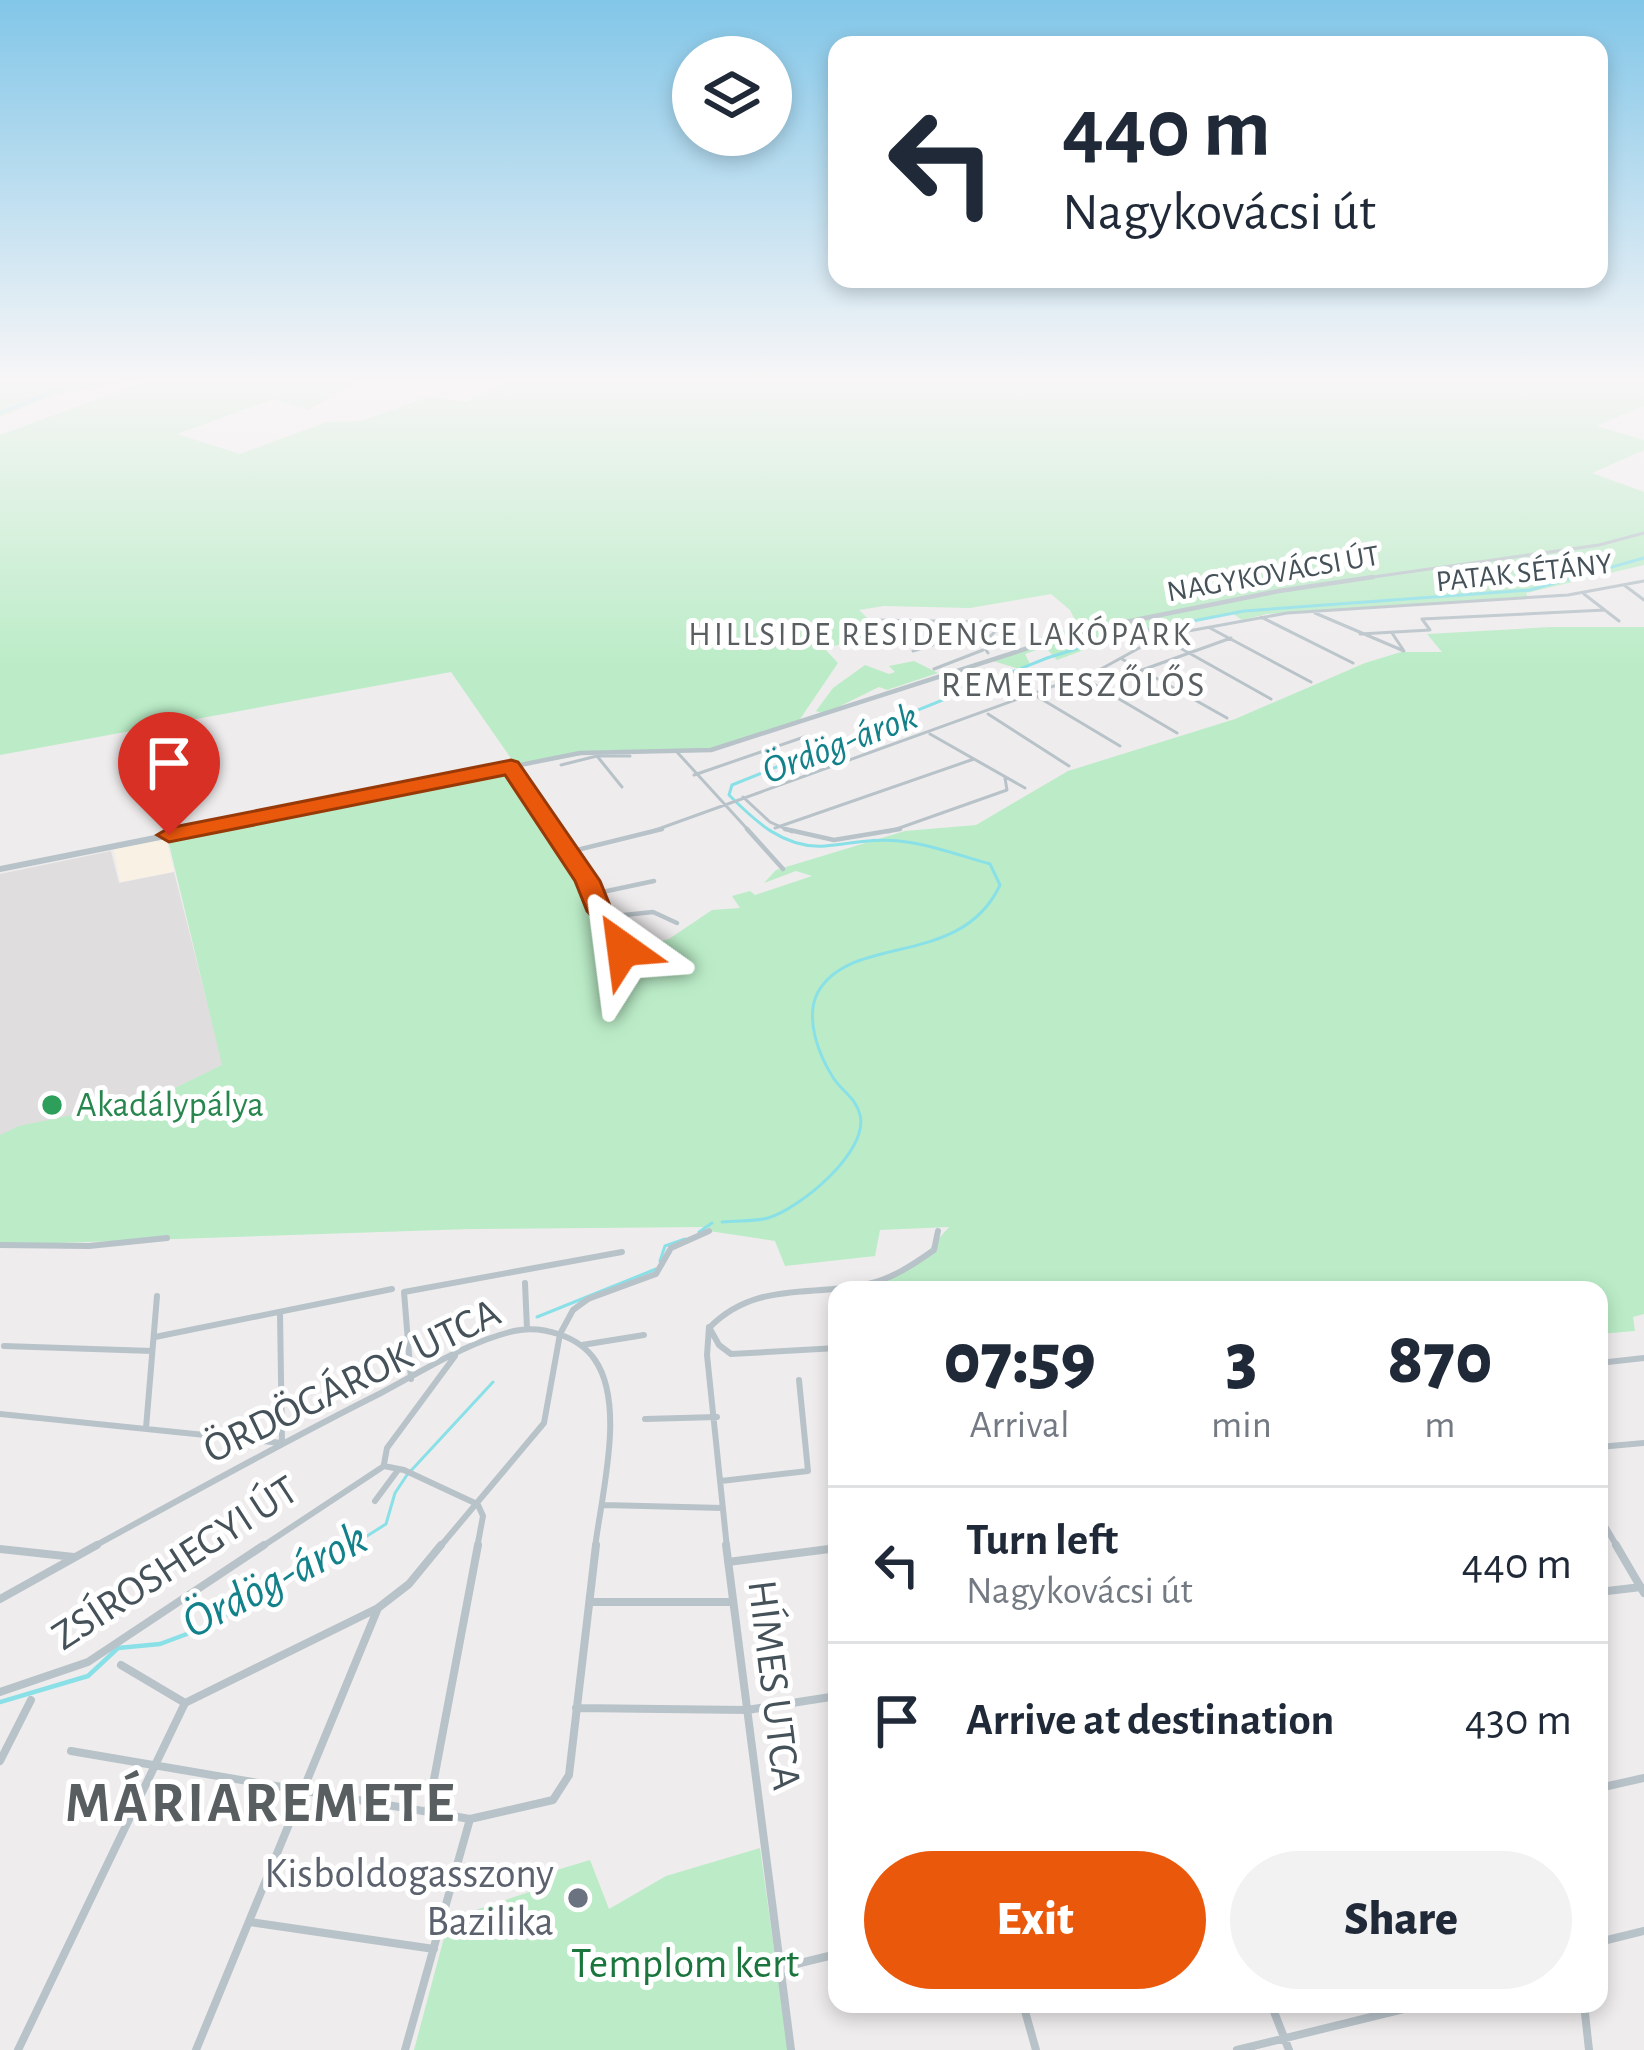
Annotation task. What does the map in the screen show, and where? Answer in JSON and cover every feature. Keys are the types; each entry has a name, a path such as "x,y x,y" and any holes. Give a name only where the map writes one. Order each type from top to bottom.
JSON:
{"street":[{"name":"NAGYKOVÁCSI ÚT","path":"0,869 511,767 595,753 677,752 738,742 1042,642 1132,621 1279,591 1610,543 1644,532"},
{"name":"PATAK SÉTÁNY","path":"569,852 675,826 724,803 930,734 1080,676 1156,638 1310,611 1584,594 1644,581"},
{"path":"1624,585 1644,600"},
{"path":"1584,594 1619,621"},
{"path":"1448,603 1461,617"},
{"path":"1360,634 1430,630 1422,619 1605,610"},
{"path":"1310,611 1393,650 1405,649 1392,633"},
{"path":"1261,617 1353,663"},
{"path":"1132,621 1271,699"},
{"path":"897,640 985,639 1002,625 904,622"},
{"path":"1208,627 1311,682"},
{"path":"1142,670 1231,638"},
{"path":"934,669 985,652 985,639"},
{"path":"913,651 944,640"},
{"path":"1121,658 1227,718"},
{"path":"1080,676 1177,733"},
{"path":"1034,694 1120,746"},
{"path":"986,712 1070,766"},
{"path":"930,734 1025,788"},
{"path":"694,775 807,736"},
{"path":"677,752 783,869"},
{"path":"561,765 595,753 631,756"},
{"path":"595,753 622,787"},
{"path":"774,829 974,759"},
{"path":"511,767 569,852 604,917 626,939 623,949"},
{"path":"743,797 774,829 826,841 907,828 1007,790 1005,778"},
{"path":"593,894 654,881"},
{"path":"604,917 628,912 664,914 677,923"},
{"path":"18,2050 185,1703 378,1608 409,1584 544,1423 560,1334 579,1304 656,1274 669,1250 709,1231"},
{"path":"877,1281 902,1272 934,1250 938,1231"},
{"path":"0,1245 89,1246 166,1238"},
{"path":"411,1379 404,1292 622,1252"},
{"path":"525,1283 527,1329"},
{"path":"828,1288 759,1293 732,1306 709,1327 719,1345 731,1354 828,1349"},
{"path":"155,1337 392,1289"},
{"path":"146,1429 157,1296"},
{"path":"0,1414 282,1443 280,1313"},
{"name":"HÍMES UTCA","path":"709,1327 707,1355 717,1417 728,1562 791,2050"},
{"name":"ÖRDÖGÁROK UTCA","path":"0,1599 282,1443 493,1337 527,1329 560,1334 582,1345"},
{"path":"71,1751 470,1819 545,1804 561,1794 569,1775 603,1504 610,1398 601,1370 582,1345 644,1335"},
{"path":"4,1346 152,1351"},
{"name":"ZSÍROSHEGYI ÚT","path":"0,1692 88,1662 384,1466 387,1448 455,1356"},
{"path":"1608,1362 1644,1358"},
{"path":"721,1481 808,1471 799,1380"},
{"path":"645,1418 717,1417"},
{"path":"1608,1446 1644,1443"},
{"path":"384,1466 477,1504 483,1516 428,1811"},
{"path":"375,1501 401,1470"},
{"path":"603,1504 723,1508"},
{"path":"1608,1531 1643,1589 1608,1591"},
{"path":"0,1549 74,1557"},
{"path":"728,1562 828,1549"},
{"path":"590,1602 733,1602"},
{"path":"196,2050 378,1608"},
{"path":"121,1665 185,1703"},
{"path":"576,1708 747,1710 828,1697"},
{"path":"0,1761 31,1700"},
{"path":"1608,1786 1644,1778"},
{"path":"405,2050 470,1819"},
{"path":"250,1922 434,1948"},
{"path":"1608,1940 1644,1931"},
{"path":"780,1968 828,1956"},
{"path":"1026,2013 1036,2050"},
{"path":"1275,2013 1289,2050"},
{"path":"1237,2050 1388,2013"},
{"path":"1585,2013 1589,2050"}],"shaded area":[{"path":"166,839 174,872 120,882 114,849"},
{"path":"111,851 119,883 174,872 223,1065 154,1098 0,1136 0,874"}],"green space":[{"path":"0,475 1597,475 1644,492 1644,565 1526,593 1528,597 1267,614 1242,620 1232,613 1122,636 1057,660 1045,647 1025,654 1030,664 1020,669 993,661 1041,642 1038,638 1078,626 1070,610 1051,594 970,608 859,610 885,635 824,648 838,663 796,725 700,752 593,753 517,767 451,672 0,755"},
{"path":"1644,627 1644,1314 1633,1317 1635,1331 1608,1333 1608,1281 880,1281 920,1260 949,1227 880,1230 875,1256 785,1266 775,1241 709,1231 708,1227 471,1229 0,1245 0,1135 19,1126 154,1098 222,1065 168,840 508,771 587,890 595,915 625,951 669,939 712,910 740,908 732,896 750,891 755,895 812,876 796,871 764,883 776,870 905,831 976,825 1068,771 1235,719 1365,663 1401,652 1442,652 1427,634"},
{"path":"914,661 938,673 887,690 879,687 824,714 816,711 833,688 865,665 889,674 895,672 889,666"},
{"name":"Templom kert","path":"760,1848 788,2050 414,2050 449,1919 538,1889 537,1876 590,1860 609,1909 666,1876"}],"waterway":[{"name":"Ördög-árok","path":"722,1222 781,1213 829,1177 854,1145 860,1115 819,1048 812,1013 818,992 834,974 855,962 960,929 982,911 1000,885 990,864 922,845 889,840 825,846 796,843 749,814 729,795 732,785 1047,658 1121,635 1244,611 1530,590 1644,558"},
{"name":"Ördög-árok","path":"699,1232 712,1223"},
{"name":"Ördög-árok","path":"660,1261 665,1246 685,1239"},
{"name":"Ördög-árok","path":"537,1317 656,1269"},
{"name":"Ördög-árok","path":"348,1548 386,1524 395,1493 407,1475 493,1382"},
{"name":"Ördög-árok","path":"0,1702 88,1676 118,1648 160,1644 203,1628 352,1545"}],"place":[{"name":"Akadálypálya","path":"52,1105"},
{"name":"Kisboldogasszony Bazilika","path":"578,1898"}],"district":[{"name":"HILLSIDE RESIDENCE LAKÓPARK","path":"941,635"},
{"name":"REMETESZŐLŐS","path":"1074,685"},
{"name":"MÁRIAREMETE","path":"261,1803"}],"route":[{"path":"169,835 511,767 588,881 600,911 626,939 623,949"}]}
